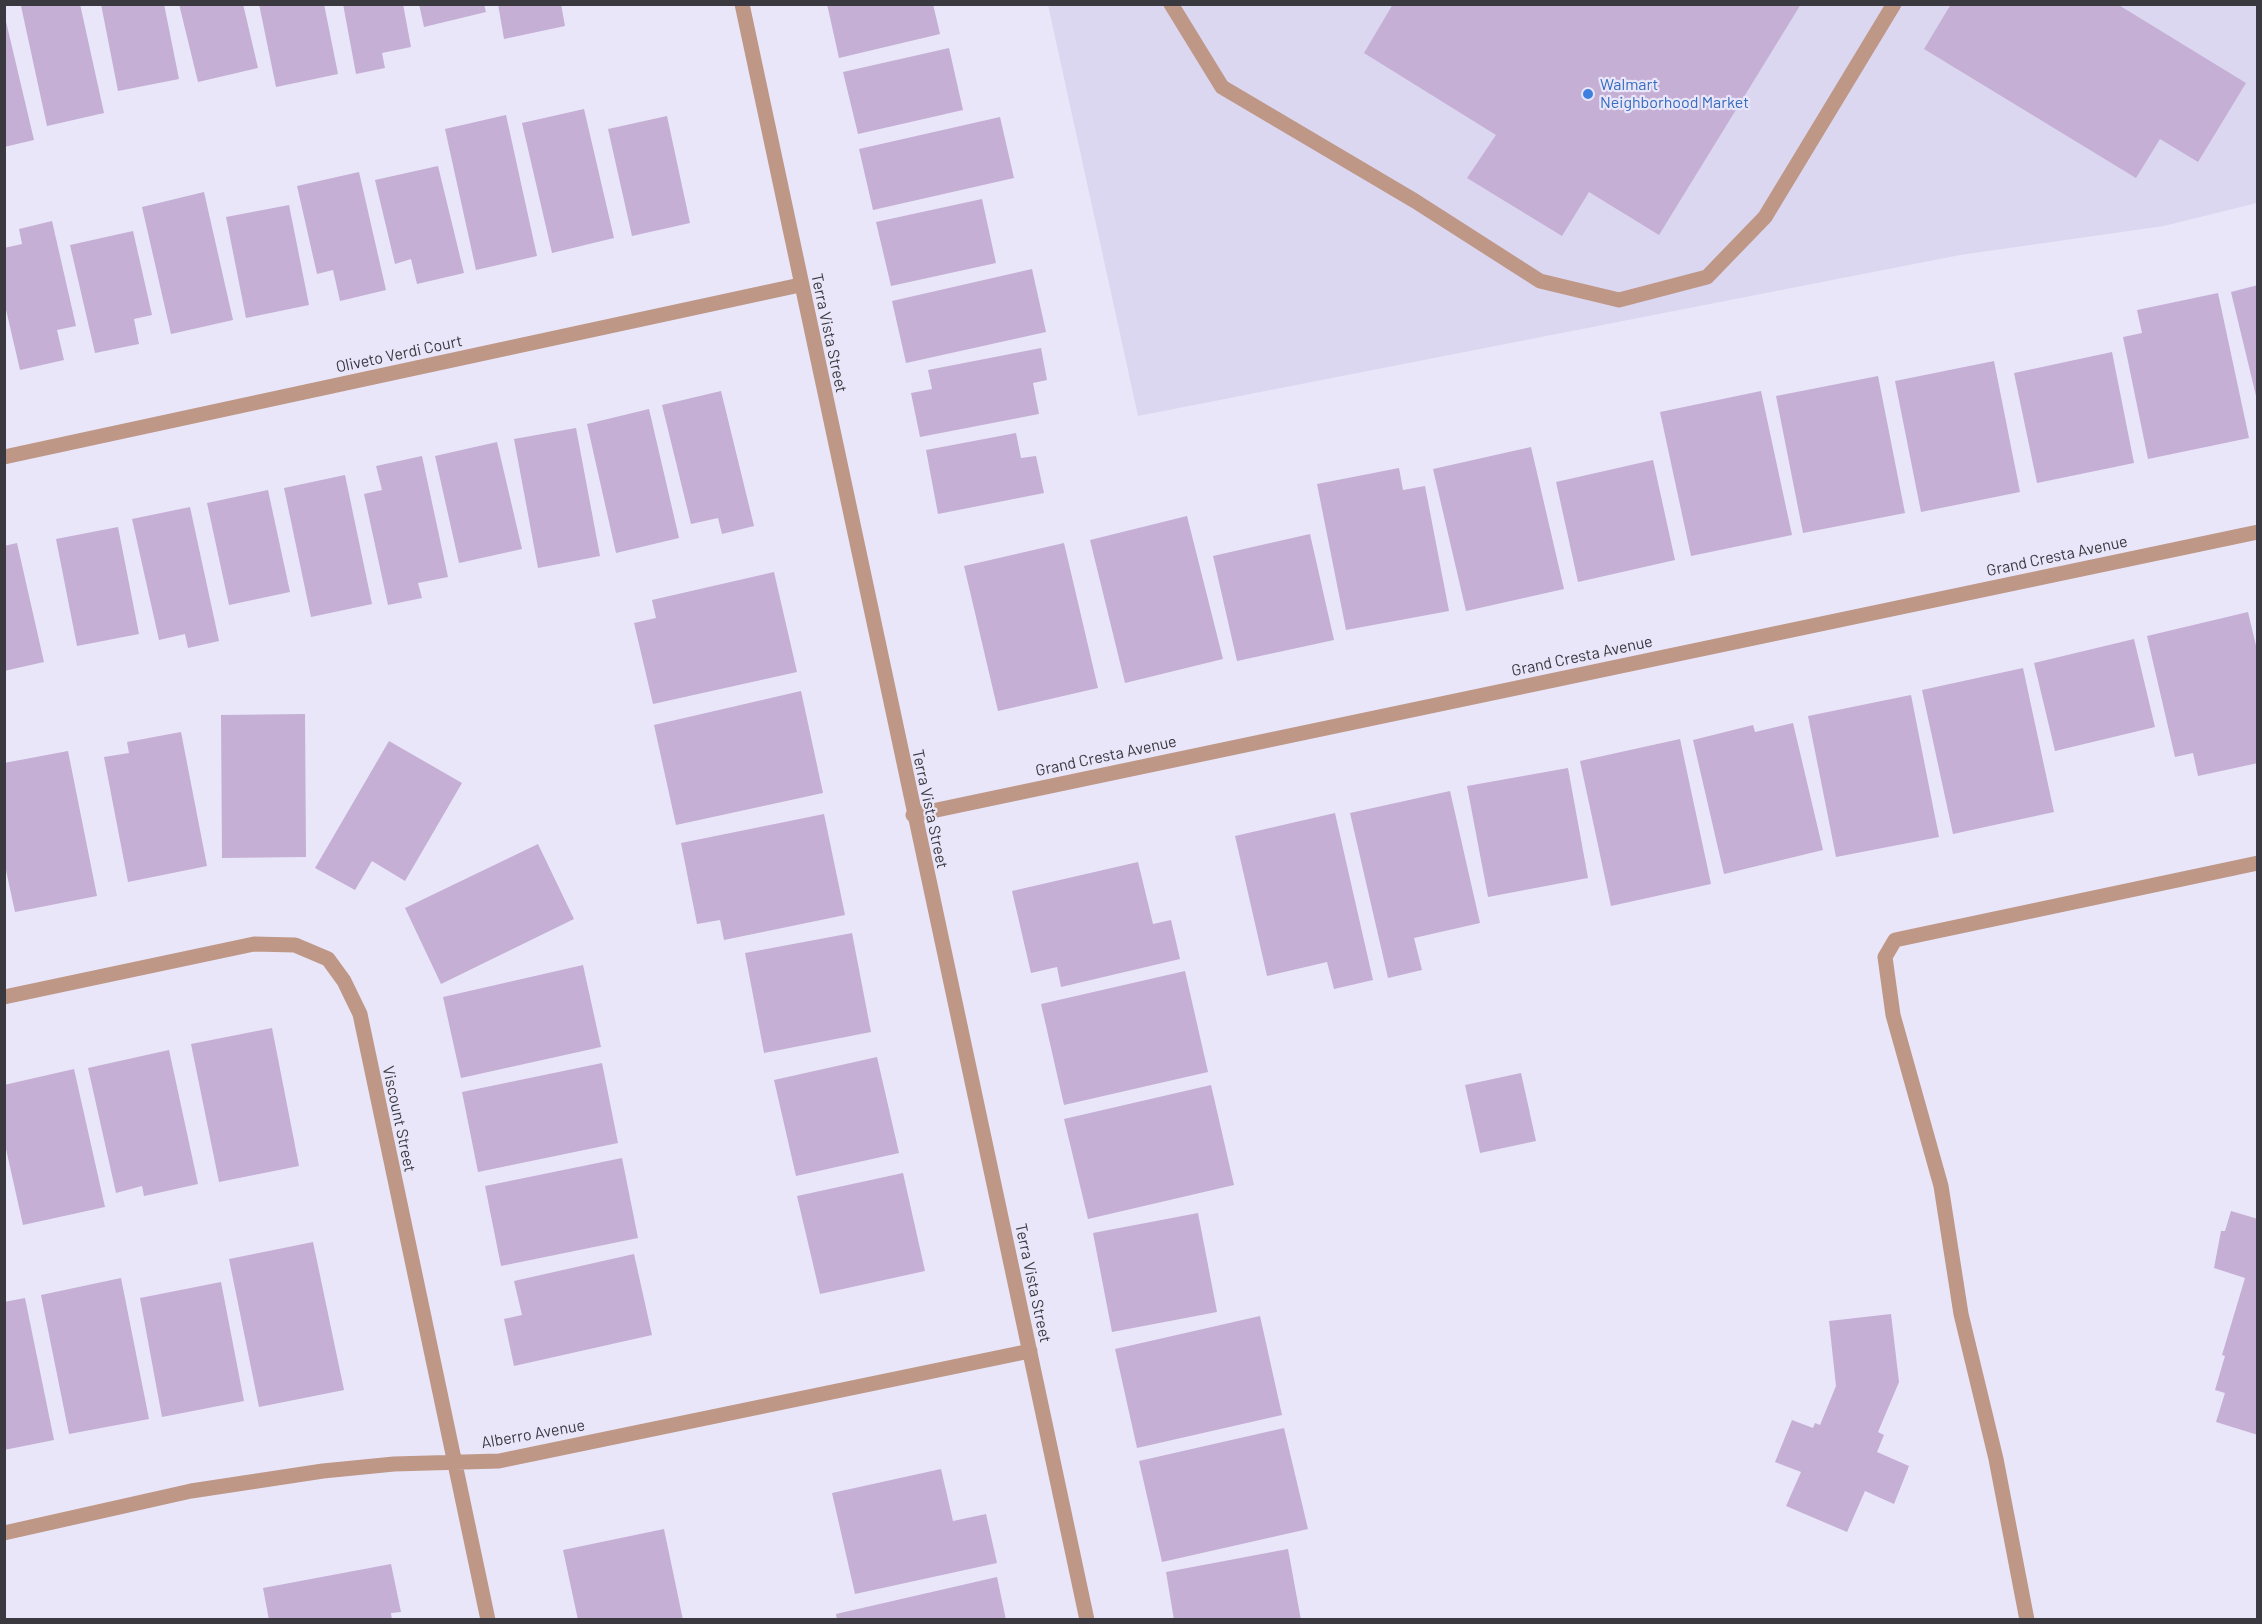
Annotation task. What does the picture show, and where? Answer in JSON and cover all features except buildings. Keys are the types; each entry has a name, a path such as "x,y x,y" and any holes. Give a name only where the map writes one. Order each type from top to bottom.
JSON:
{"street":[{"name":"Terra Vista Street","path":"742,4 913,815 1087,1620"},
{"path":"1171,4 1222,87 1415,201 1540,282 1618,300 1707,277 1765,217 1894,4"},
{"name":"Oliveto Verdi Court","path":"4,457 800,285"},
{"name":"Grand Cresta Avenue","path":"913,815 2258,532"},
{"path":"2027,1620 1996,1460 1961,1314 1941,1186 1893,1015 1885,957 1895,940 2258,863"},
{"name":"Viscount Street","path":"4,998 254,944 295,945 328,959 344,981 360,1014 488,1620"},
{"name":"Alberro Avenue","path":"4,1533 191,1491 323,1471 394,1464 499,1461 1030,1351"}],"shaded area":[{"path":"1048,5 2257,5 2257,203 2164,226 1960,255 1138,416"}],"place":[{"name":"Walmart Neighborhood Market","path":"1588,94"}]}
